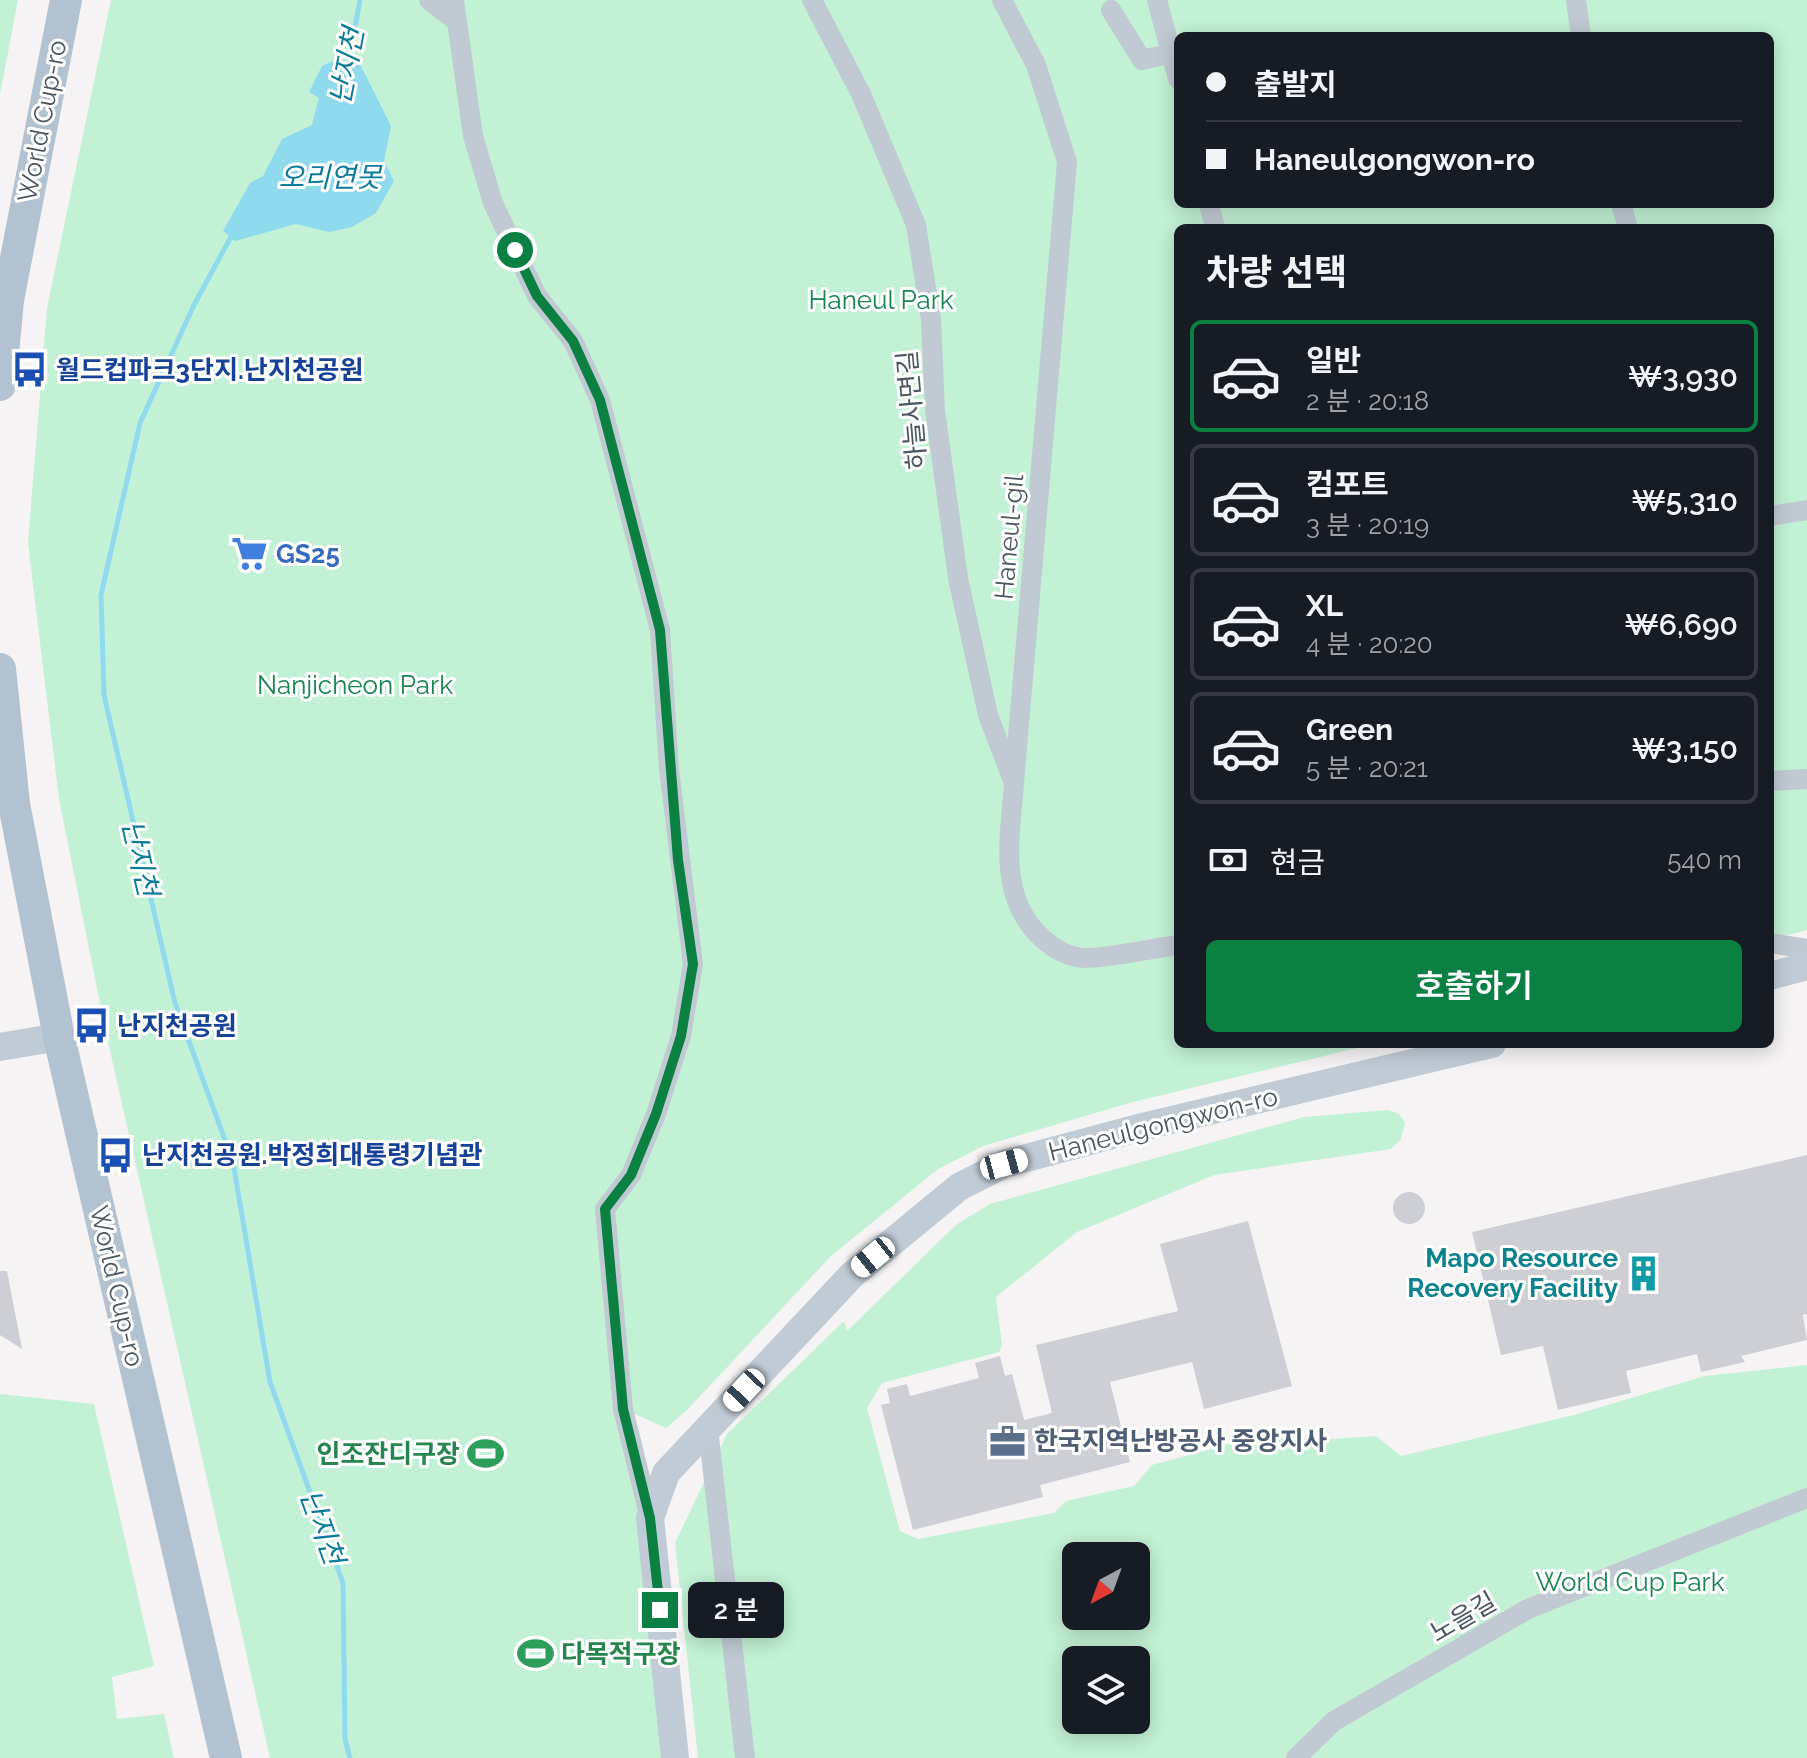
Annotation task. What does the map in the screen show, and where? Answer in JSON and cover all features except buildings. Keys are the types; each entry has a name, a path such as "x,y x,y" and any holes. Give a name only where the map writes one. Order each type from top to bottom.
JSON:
{"main road":[{"name":"World Cup-ro","path":"0,385 8,300 66,0"},
{"name":"World Cup-ro","path":"0,669 14,804 59,1037 226,1758"}],"street":[{"path":"429,0 454,10 473,136 493,203 537,296 573,341 600,400 660,630 671,784 693,964 681,1036 656,1114 631,1175 605,1209 623,1409 650,1518"},
{"name":"하늘사면길","path":"812,0 861,94 916,225 931,319 935,410 958,578 988,715 1014,783"},
{"name":"Haneul-gil","path":"1002,0 1036,65 1067,162 1014,783 1009,856 1012,896 1027,924 1055,950 1084,958 1174,946"},
{"path":"1157,0 1174,62"},
{"path":"1576,0 1580,32"},
{"path":"1111,10 1142,60 1172,53"},
{"path":"1774,515 1807,510"},
{"path":"1774,781 1807,779"},
{"path":"1774,944 1807,949"},
{"path":"1774,975 1807,966"},
{"path":"0,1047 59,1037"},
{"name":"Haneulgongwon-ro","path":"675,1758 650,1518 666,1473 852,1275 959,1187 1004,1164 1142,1127 1475,1048"},
{"path":"708,1428 745,1758"},
{"name":"노을길","path":"1296,1758 1334,1721 1528,1609 1807,1498"}],"green space":[{"path":"0,0 18,0 0,94"},
{"path":"111,0 1807,0 1807,930 1774,939 1774,224 1174,224 1174,1048 1357,1048 1133,1102 983,1146 938,1169 831,1256 687,1410 666,1428 624,1409 675,1758 270,1758 106,1033 59,799 28,543 47,308"},
{"name":"World Cup Park","path":"1388,1110 1399,1114 1405,1122 1401,1139 1391,1149 1214,1175 1077,1232 996,1297 1002,1345 999,1352 882,1383 867,1408 900,1531 918,1539 1054,1513 1066,1501 1134,1486 1152,1465 1282,1430 1304,1441 1376,1436 1401,1456 1574,1415 1705,1376 1807,1365 1807,1758 698,1758 675,1543 727,1434 844,1321 847,1331 957,1224 990,1204 1304,1117"},
{"path":"0,1394 94,1404 154,1666 112,1677 117,1719 164,1714 174,1758 0,1758"}],"water":[{"name":"오리연못","path":"337,59 360,64 391,126 384,161 394,181 376,213 352,227 329,232 296,224 235,241 223,231 250,183 263,176 282,139 312,125 319,98 309,92 322,66"}],"waterway":[{"name":"난지천","path":"348,66 360,0"},
{"name":"난지천","path":"233,233 194,305 140,423 101,595 104,695 175,1003 233,1162 270,1382 343,1583 345,1739 350,1758"}],"place":[{"name":"월드컵파크3단지.난지천공원","path":"30,370"},
{"name":"GS25","path":"250,554"},
{"name":"난지천공원","path":"91,1026"},
{"name":"난지천공원.박정희대통령기념관","path":"116,1155"},
{"name":"Mapo Resource Recovery Facility","path":"1644,1273"},
{"name":"한국지역난방공사 중앙지사","path":"1008,1441"},
{"name":"인조잔디구장","path":"486,1454"},
{"name":"다목적구장","path":"535,1654"}],"route":[{"path":"515,250 537,296 573,341 600,400 660,630 669,769 693,964 681,1036 656,1114 631,1175 605,1209 623,1409 650,1518 660,1610"}],"park label":[{"name":"Haneul Park","path":"881,300"},
{"name":"Nanjicheon Park","path":"355,685"}]}
